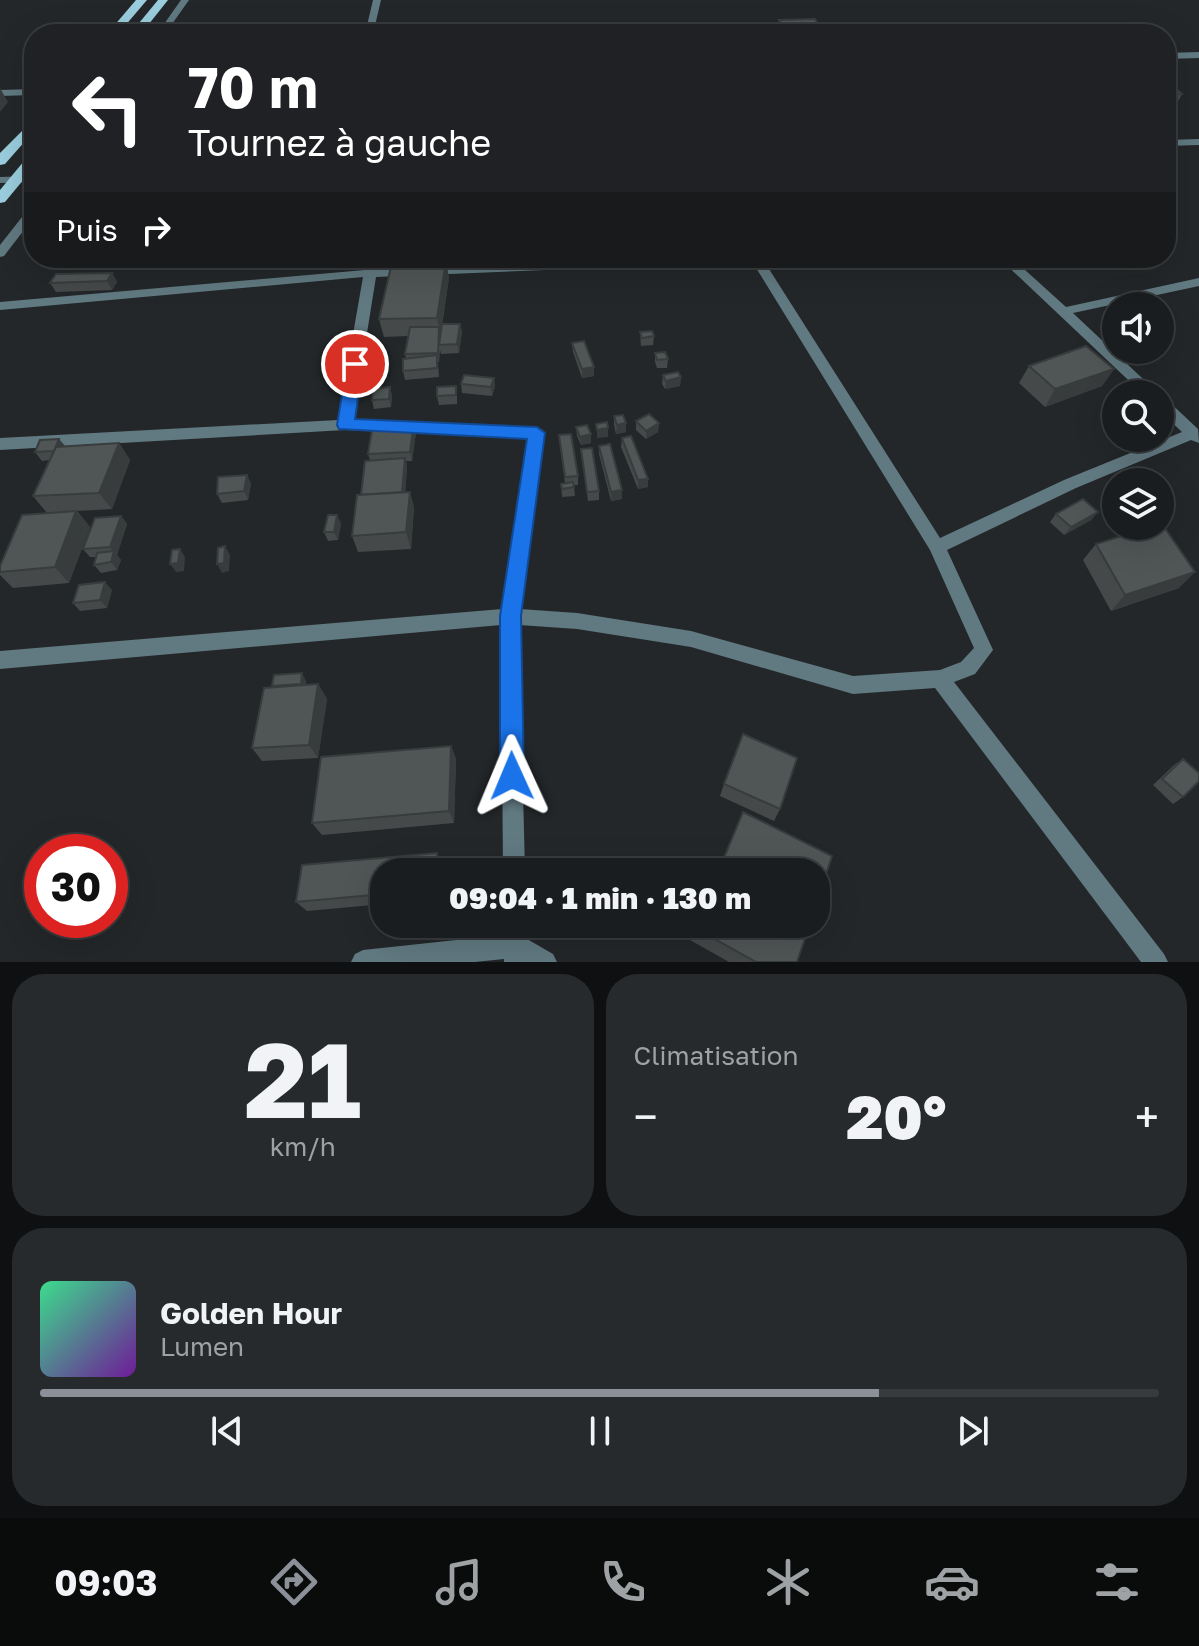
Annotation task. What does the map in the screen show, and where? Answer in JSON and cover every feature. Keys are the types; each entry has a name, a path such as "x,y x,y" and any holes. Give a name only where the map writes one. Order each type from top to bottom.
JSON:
{"main road":[{"path":"121,24 142,0"},
{"path":"143,24 163,0"},
{"path":"0,161 24,134"},
{"path":"0,199 24,170"}],"street":[{"path":"168,24 185,0"},
{"path":"371,24 377,0"},
{"path":"1176,56 1199,55"},
{"path":"0,93 24,92"},
{"path":"1176,143 1199,142"},
{"path":"0,180 24,180"},
{"path":"0,253 24,222"},
{"path":"0,306 345,268"},
{"path":"345,425 371,268"},
{"path":"0,660 510,616 577,621 691,639 853,685 940,679 968,668 984,650 937,547 762,268"},
{"path":"1016,268 1137,380"},
{"path":"1065,311 1199,282"},
{"path":"937,547 1070,484 1196,436 1174,415"},
{"path":"0,444 345,425 537,433 510,616 514,858"},
{"path":"940,679 1156,962"},
{"path":"363,962 515,944 545,962"}],"building":[{"path":"815,19 818,24 782,24 779,20"},
{"path":"391,268 445,268 437,318 379,319"},
{"path":"112,273 107,281 50,283 56,274"},
{"path":"442,324 460,324 457,344 439,345"},
{"path":"410,327 439,327 438,353 405,354"},
{"path":"652,331 654,336 642,338 640,332"},
{"path":"584,341 594,367 582,369 572,343"},
{"path":"1086,346 1102,359 1102,364 1114,369 1055,389 1029,366"},
{"path":"665,352 668,359 657,360 655,353"},
{"path":"437,355 437,368 403,371 403,359"},
{"path":"678,372 681,377 666,381 663,375"},
{"path":"464,375 494,378 491,387 461,384"},
{"path":"456,386 456,395 437,396 437,387"},
{"path":"390,387 389,399 372,400 373,389"},
{"path":"649,414 659,423 646,431 636,421"},
{"path":"623,415 626,423 617,425 614,416"},
{"path":"607,422 608,428 597,430 596,424"},
{"path":"414,423 410,452 368,454 373,424"},
{"path":"587,425 591,434 580,437 576,427"},
{"path":"571,434 578,476 565,477 559,435"},
{"path":"631,436 648,479 638,480 622,438"},
{"path":"59,439 54,451 35,452 40,440"},
{"path":"119,443 99,493 33,496 56,447"},
{"path":"610,444 622,490 611,492 599,446"},
{"path":"592,448 599,491 587,492 581,449"},
{"path":"405,458 402,492 361,495 365,461"},
{"path":"247,475 244,491 217,494 218,477"},
{"path":"573,482 574,487 562,489 561,484"},
{"path":"410,492 406,532 352,536 357,495"},
{"path":"1083,499 1098,512 1071,527 1056,514"},
{"path":"76,511 55,567 0,572 22,515"},
{"path":"328,515 337,515 334,532 324,532"},
{"path":"121,516 110,547 83,549 95,518"},
{"path":"1109,540 1173,540 1195,572 1125,595 1096,544"},
{"path":"225,546 224,563 217,564 218,548"},
{"path":"180,549 178,563 170,564 172,550"},
{"path":"114,551 111,562 94,565 97,553"},
{"path":"105,582 100,600 73,603 79,585"},
{"path":"302,673 301,684 272,686 274,675"},
{"path":"318,684 309,745 252,748 264,688"},
{"path":"743,734 797,758 780,809 724,784"},
{"path":"451,746 449,811 312,823 321,757"},
{"path":"1183,759 1199,773 1199,781 1183,797 1162,779"},
{"path":"743,812 832,856 830,862 830,858 724,858"},
{"path":"437,853 437,858 381,858"},
{"path":"370,859 370,895 296,902 302,865"},
{"path":"713,938 805,938 797,962 756,962"}],"route":[{"path":"355,364 345,425 537,433 510,616 512,776"}]}
